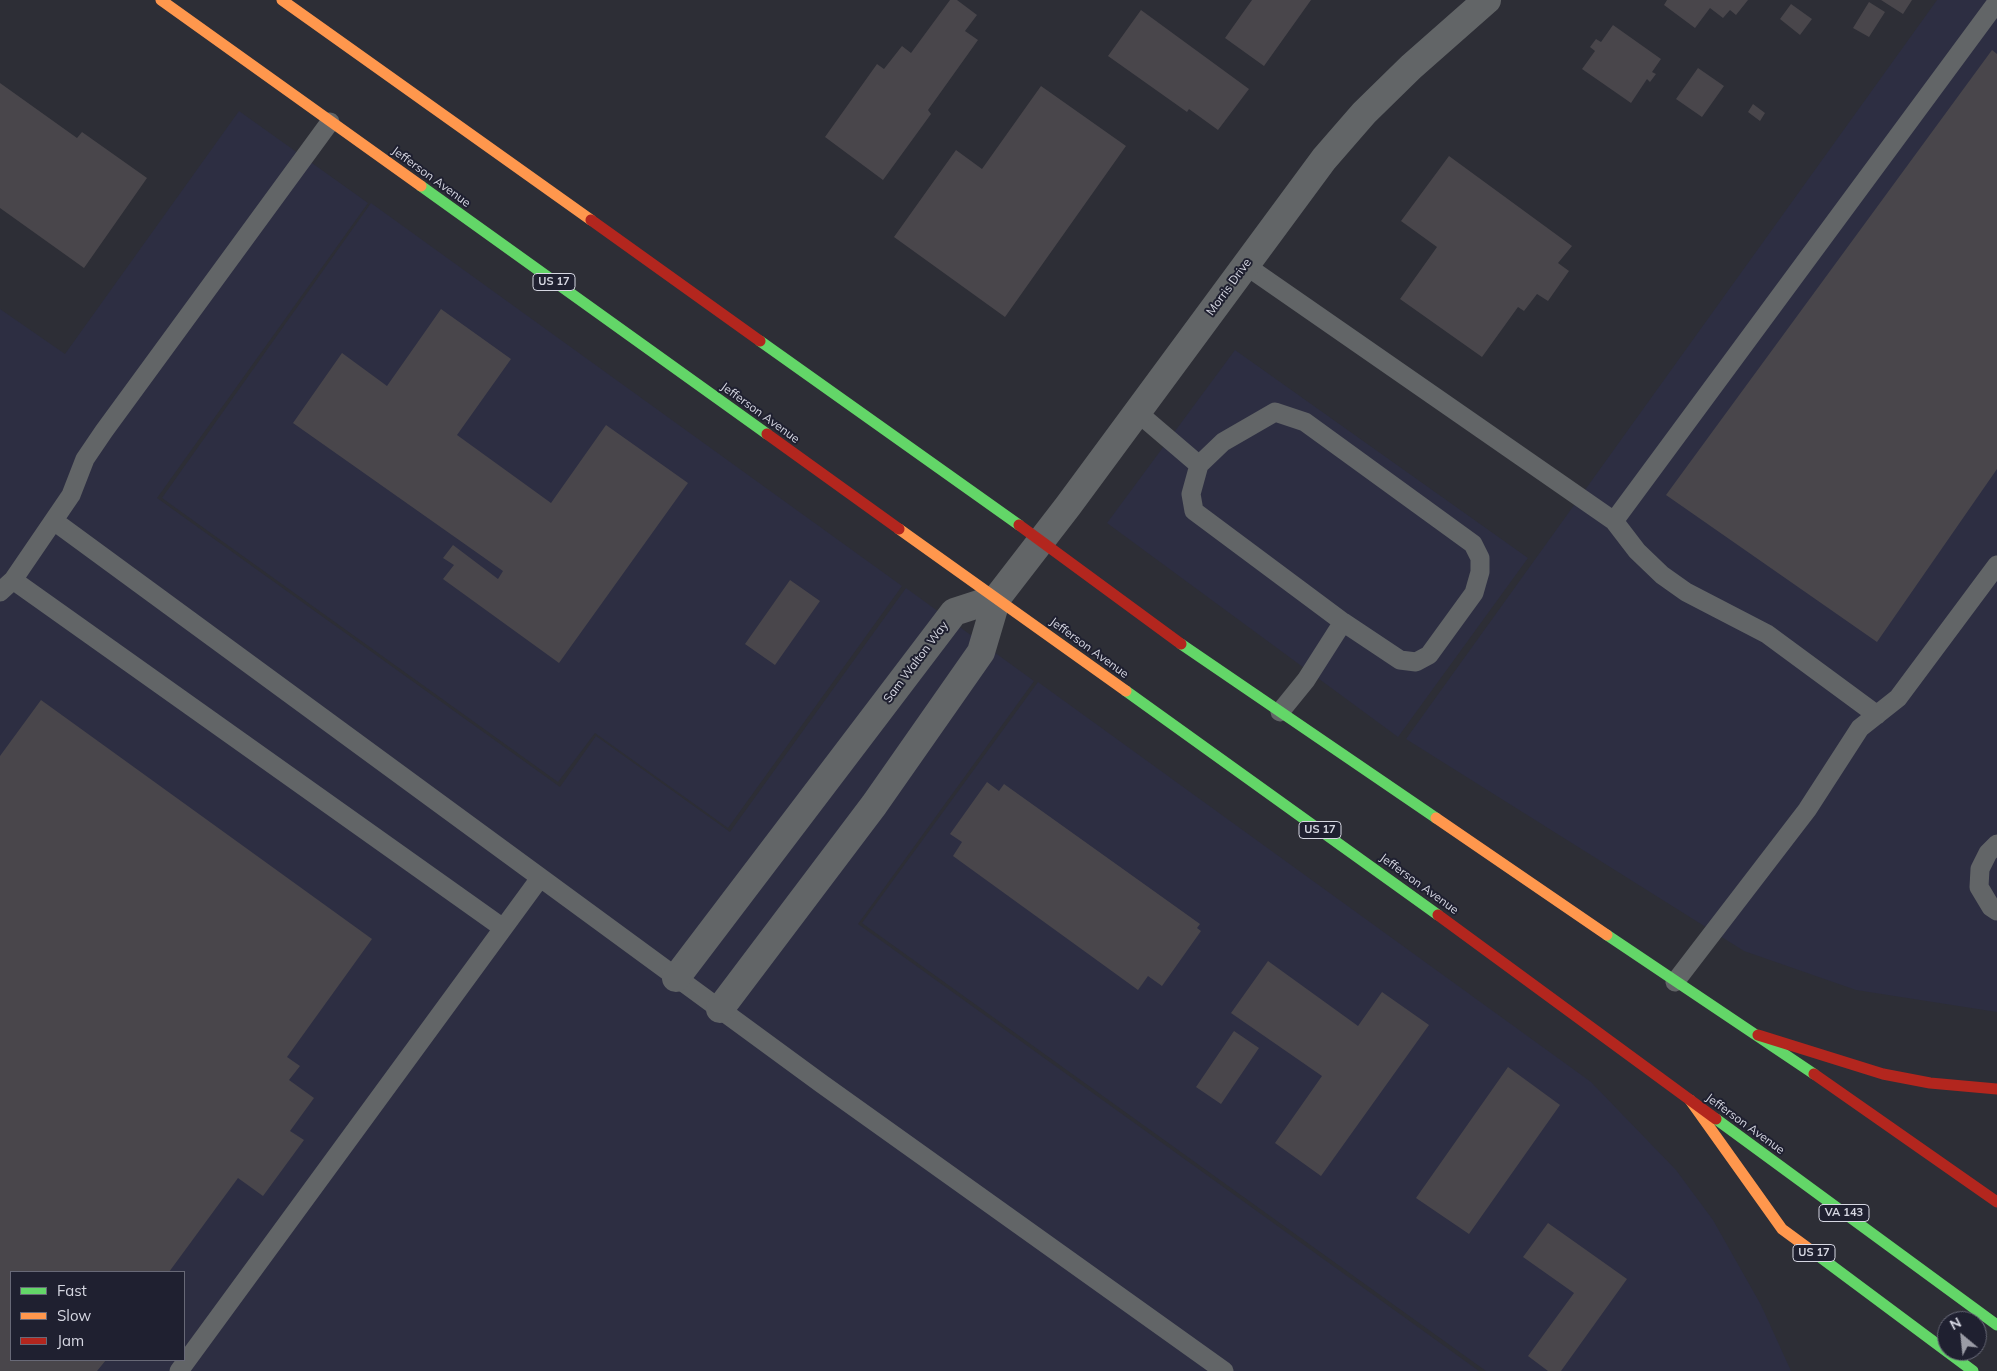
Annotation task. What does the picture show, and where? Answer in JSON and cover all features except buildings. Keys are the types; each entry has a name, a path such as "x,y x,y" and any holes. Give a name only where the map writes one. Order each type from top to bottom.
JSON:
{"main road":[{"name":"Jefferson Avenue","path":"161,0 1392,882 1997,1325"},
{"path":"282,0 1280,712 1675,982 1758,1035 1997,1202"},
{"path":"1758,1035 1883,1074 1930,1084 1997,1089"},
{"name":"US 17","path":"1690,1100 1782,1229 1973,1371"}],"street":[{"name":"Morris Drive","path":"996,598 1041,542 1324,159 1364,113 1411,66 1487,0"},
{"name":"Sam Walton Way","path":"676,978 954,612 996,598"},
{"path":"720,1010 874,805 981,652 996,598"}],"lane":[{"path":"1614,521 1997,2"},
{"path":"330,122 104,431 85,459 71,496 6,586 503,928"},
{"path":"1245,265 1614,521 1637,551 1662,576 1686,592 1768,634 1877,715"},
{"path":"1137,412 1199,465"},
{"path":"1275,412 1305,422 1472,544 1480,558 1480,572 1474,593 1429,655 1416,662 1400,660 1343,622 1194,511 1190,494 1199,465 1223,442 1275,412"},
{"path":"54,521 720,1010 1224,1371"},
{"path":"1675,982 1807,810 1860,728 1898,698 1997,565"},
{"path":"1280,712 1306,680 1343,622"},
{"path":"1997,844 1988,854 1980,869 1979,887 1990,907 1997,912"},
{"path":"179,1371 540,878"}],"shaded area":[{"path":"1937,0 1997,0 1997,1012 1856,990 1744,951 1406,739"},
{"path":"239,111 368,203 157,498 560,787 596,736 730,832 906,588 1034,681 858,924 1479,1371 0,1371 0,309 65,354"},
{"path":"371,203 902,586 728,828 595,733 558,782 162,498"},
{"path":"1235,350 1528,558 1398,737 1107,523"},
{"path":"1038,682 1591,1082 1676,1170 1713,1220 1761,1305 1791,1371 1486,1371 862,923"}],"traffic: fast":[{"path":"421,186 767,434"},
{"path":"760,341 1019,525"},
{"path":"1181,644 1436,818"},
{"path":"1126,691 1438,915"},
{"path":"1607,935 1814,1074"},
{"path":"1716,1119 1997,1325"},
{"path":"1816,1254 1973,1371"}],"traffic: slow":[{"path":"161,0 421,186"},
{"path":"282,0 591,220"},
{"path":"899,529 1126,691"},
{"path":"1436,818 1607,935"},
{"path":"1690,1100 1782,1229 1816,1254"}],"traffic: jam":[{"path":"591,220 760,341"},
{"path":"767,434 899,529"},
{"path":"1019,525 1181,644"},
{"path":"1438,915 1716,1119"},
{"path":"1758,1035 1883,1074 1930,1083 1997,1089"},
{"path":"1814,1074 1997,1202"}]}
